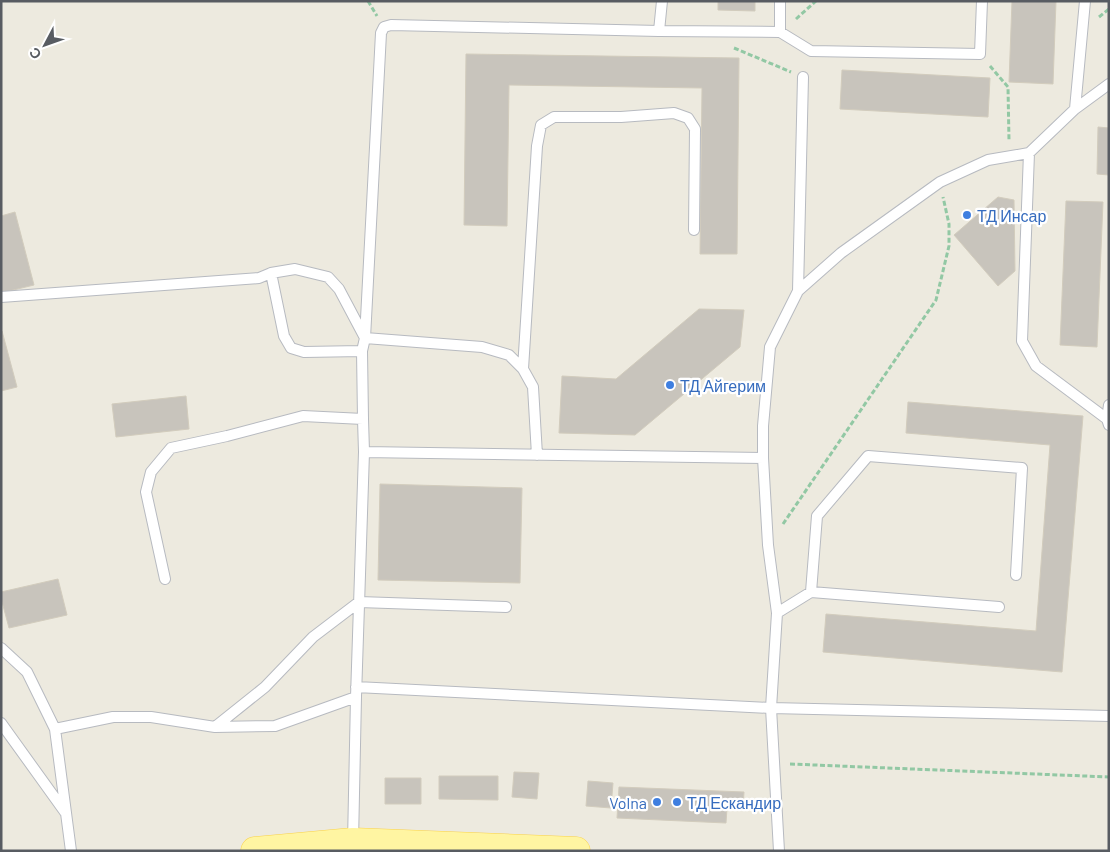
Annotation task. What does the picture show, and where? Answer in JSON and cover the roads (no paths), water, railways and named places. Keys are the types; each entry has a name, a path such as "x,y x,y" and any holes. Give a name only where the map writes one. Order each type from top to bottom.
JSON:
{"main road":[{"path":"255,851 353,846 576,851"}],"lane":[{"path":"659,31 662,1"},
{"path":"780,1 780,32"},
{"path":"353,846 364,452 362,351 365,338 381,34 384,27 391,25 780,32 811,51 980,54 982,1"},
{"path":"1075,109 1084,1"},
{"path":"798,291 803,77"},
{"path":"778,851 771,708 777,613 768,545 763,458 763,426 770,347 798,291 842,253 940,182 988,160 1029,153 1075,109 1109,84"},
{"path":"523,369 537,146 541,125 554,117 621,117 674,113 688,118 695,128 694,230"},
{"path":"1029,153 1022,341 1036,366 1108,421"},
{"path":"1,297 259,278 271,273 295,269 328,277 339,289 365,338"},
{"path":"271,273 284,336 291,348 304,352 362,351"},
{"path":"365,338 482,347 509,355 523,369 532,387 537,454"},
{"path":"1108,421 1109,405"},
{"path":"166,579 146,492 152,472 171,448 227,436 303,416 362,419"},
{"path":"364,452 763,458"},
{"path":"811,592 816,516 868,456 1022,468 1016,575"},
{"path":"777,613 811,592 999,607"},
{"path":"215,727 265,687 313,637 359,602 506,607"},
{"path":"1,648 27,672 55,729 71,851"},
{"path":"55,729 113,717 151,718 215,727 275,726 356,692 771,708 1109,716"},
{"path":"1,723 66,813"}],"place":[{"name":"ТД Инсар","path":"967,215"},
{"name":"ТД Айгерим","path":"670,385"},
{"name":"Volna","path":"657,802"},
{"name":"ТД Ескандир","path":"677,802"}]}
